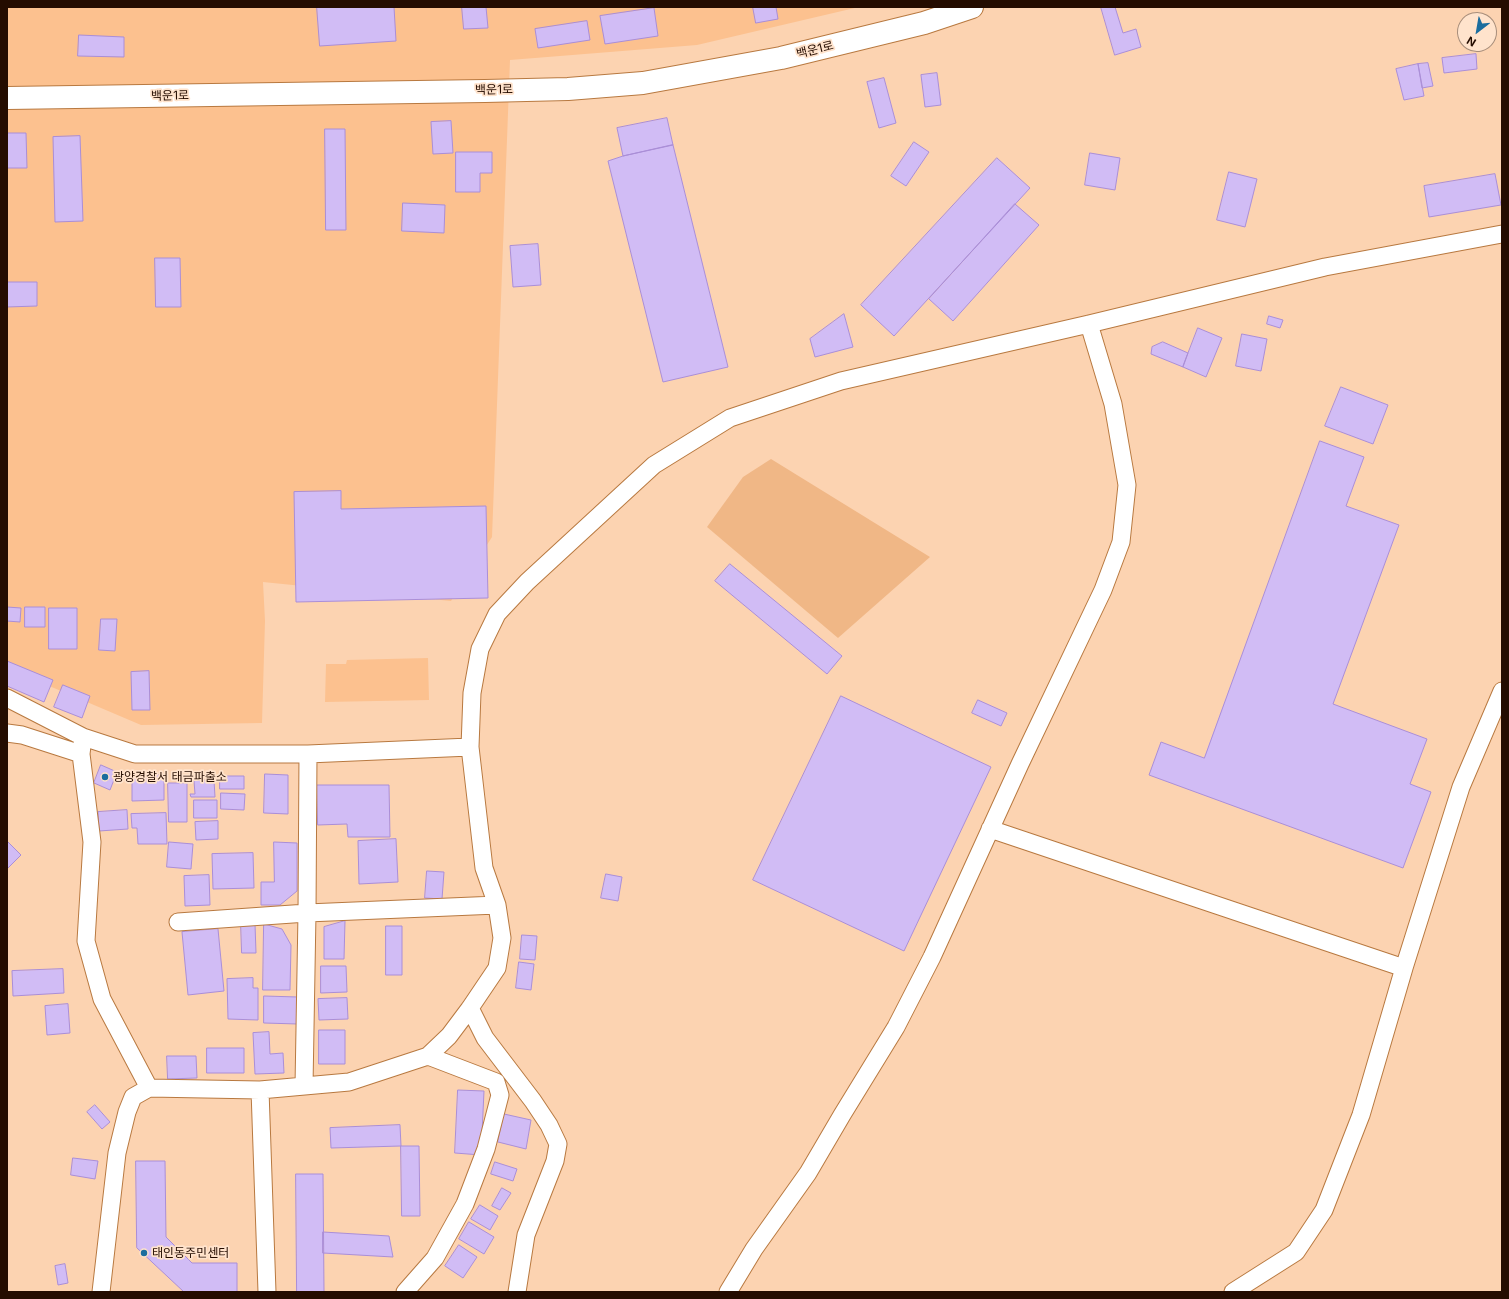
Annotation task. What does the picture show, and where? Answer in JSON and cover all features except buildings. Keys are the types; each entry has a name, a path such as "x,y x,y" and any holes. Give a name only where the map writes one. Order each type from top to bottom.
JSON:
{"main road":[{"name":"백운1로","path":"7,98 485,91 568,89 643,83 781,58 924,23 972,7"}],"street":[{"path":"101,1292 117,1153 127,1112 133,1097 149,1088 260,1090 349,1082 428,1056 449,1036 497,968 502,938 497,905 484,868 470,747 472,693 480,649 497,614 528,582 654,466 730,418 841,381 1089,324 1325,267 1502,234"},
{"path":"728,1292 754,1249 808,1173 896,1028 932,957 1023,757 1103,590 1121,542 1127,485 1113,404 1089,324"},
{"path":"1234,1292 1296,1252 1324,1210 1360,1115 1404,968 1461,787 1502,691"},
{"path":"7,698 83,737 135,754 308,754 470,747"},
{"path":"7,733 22,735 81,754"},
{"path":"83,737 81,754 92,842 86,941 102,999 149,1088"},
{"path":"304,1086 308,913 308,754"},
{"path":"990,829 1404,968"},
{"path":"178,922 308,913 497,905"},
{"path":"470,1008 485,1038 533,1101 549,1125 558,1144 555,1161 526,1234 517,1292"},
{"path":"405,1292 435,1258 465,1204 486,1149 500,1096 496,1082 428,1056"},
{"path":"260,1090 267,1292"}],"shaded area":[{"path":"7,7 859,7 697,45 510,60 492,537 451,601 263,582 265,621 262,723 141,725 7,668"},
{"path":"771,459 930,557 838,638 707,527 743,477"},
{"path":"428,658 429,700 325,702 326,664 346,664 347,660"}],"place":[{"name":"광양경찰서 태금파출소","path":"105,777"},
{"name":"태인동주민센터","path":"144,1253"}]}
